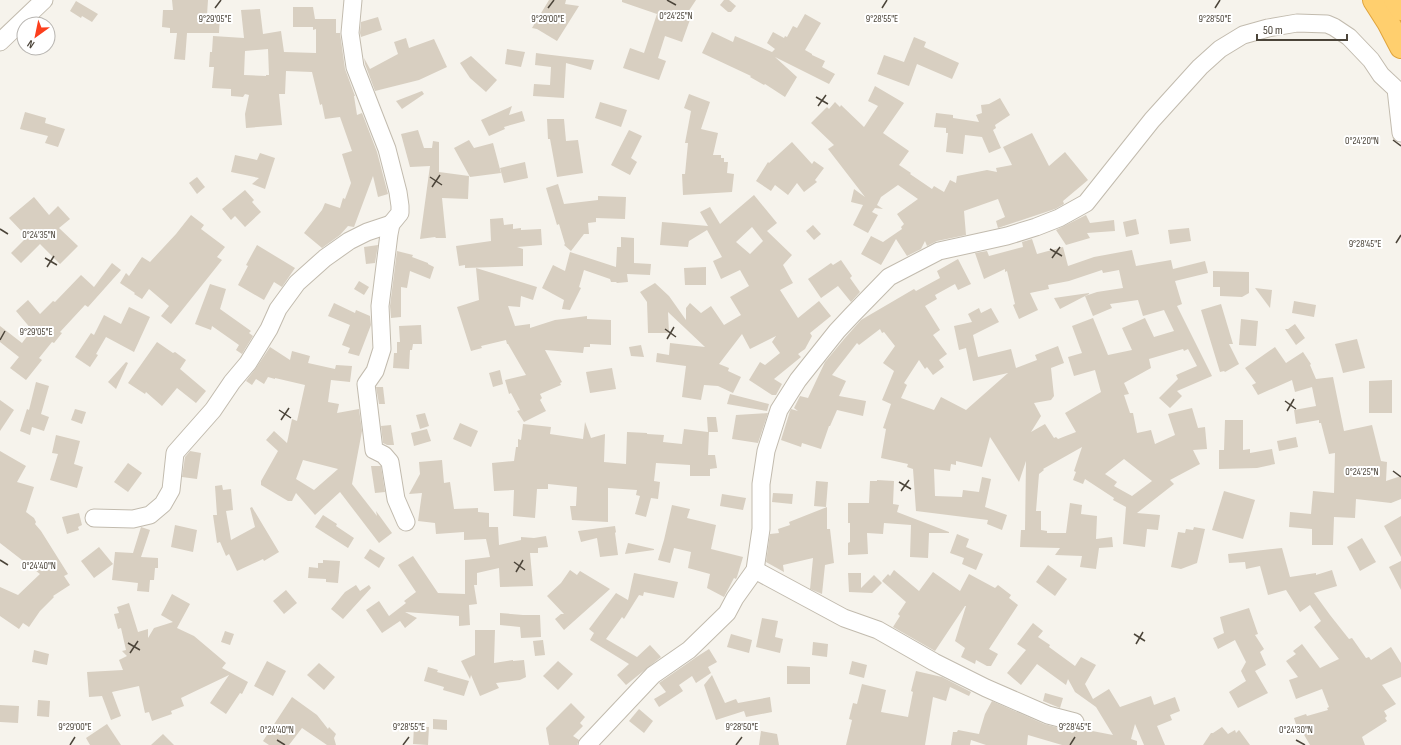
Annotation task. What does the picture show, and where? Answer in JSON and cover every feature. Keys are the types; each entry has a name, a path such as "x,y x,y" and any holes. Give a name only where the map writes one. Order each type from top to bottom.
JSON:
{"highway":[{"path":"1374,0 1401,47"},
{"path":"1396,0 1401,9"}],"street":[{"path":"0,42 44,0"},
{"path":"353,0 350,33 354,67 387,149 400,206 400,213 391,224 380,306 382,349 375,371 366,384 374,450 384,455 390,462 396,499 406,522"},
{"path":"587,745 653,675 689,650 727,613 735,598 755,570 761,529 761,484 766,451 778,410 798,380 852,314 889,278 939,251 1008,236 1059,218 1086,203 1152,120 1200,67 1220,48 1242,35 1268,28 1297,24 1327,24 1349,36 1371,60 1381,75 1399,89 1401,133"},
{"path":"94,518 133,519 150,515 163,504 171,490 175,453 213,410 232,382 248,363 269,329 278,309 297,283 325,258 349,241 367,232 391,224"},
{"path":"755,570 844,618 878,630 934,662 986,688 1048,715 1075,722"}],"building":[{"path":"172,0 208,0 207,15 220,15 219,33 187,33 185,60 174,59 177,33 170,33 170,28 162,27 163,10 173,10"},
{"path":"549,0 566,0 565,4 579,6 557,41 537,29 532,28"},
{"path":"622,0 696,0 688,12 692,14 682,42 665,36 658,58 666,61 659,80 623,68 630,48 644,53 657,14 622,2"},
{"path":"724,0 729,0 736,6 731,12 728,12 720,5"},
{"path":"76,1 98,14 92,22 82,16 81,18 70,11"},
{"path":"293,7 313,7 315,19 336,19 336,33 340,33 345,69 355,96 357,115 362,113 377,152 388,194 378,197 373,176 354,227 348,226 340,235 322,248 304,233 322,210 325,203 340,208 343,198 345,199 351,183 342,154 352,151 340,117 325,119 312,72 286,71 285,94 279,94 282,125 246,128 245,114 249,95 245,94 243,97 231,96 231,89 212,88 214,67 209,67 213,36 244,38 241,10 260,9 263,34 281,31 284,52 316,53 316,29 313,30 313,27 293,27","holes":["268,49 269,75 244,75 245,51"]},
{"path":"805,14 821,23 805,50 825,61 822,67 835,74 829,84 775,57 797,77 785,97 765,84 764,85 750,77 751,76 702,53 712,32 733,42 735,36 772,52 775,49 767,43 773,32 784,38 785,36 787,37 793,26 797,28"},
{"path":"378,17 382,30 361,37 361,22"},
{"path":"914,37 926,42 924,47 959,63 952,79 917,64 909,86 877,74 884,55 904,62"},
{"path":"406,38 409,48 434,39 447,67 419,80 375,91 364,58 370,69 398,54 394,42"},
{"path":"507,49 525,52 521,67 505,64"},
{"path":"536,53 594,60 591,70 566,63 564,98 533,96 534,84 550,85 551,67 535,65"},
{"path":"471,56 497,80 486,92 470,78 460,63"},
{"path":"875,86 904,103 883,133 909,151 899,165 932,189 934,186 944,192 950,180 956,183 957,176 987,170 997,172 996,168 1012,165 1003,147 1032,133 1049,166 1065,152 1088,180 1063,201 1064,204 1055,209 998,228 996,221 1005,217 998,199 964,211 966,235 937,241 927,246 925,241 921,249 907,256 896,239 881,265 861,254 871,236 883,242 902,229 901,227 904,224 897,214 918,199 898,185 881,197 877,205 883,209 875,208 872,212 878,215 868,233 853,225 863,205 851,202 854,189 865,197 828,149 834,145 811,123 827,107 829,109 835,102 840,107 841,105 864,127 878,106 868,101"},
{"path":"422,91 424,94 402,109 396,101"},
{"path":"689,94 710,102 701,129 718,133 713,155 721,155 721,158 724,158 724,162 728,162 727,173 734,174 732,192 683,195 682,174 685,174 688,143 685,143 691,111 684,108"},
{"path":"1000,98 1010,115 995,125 996,128 993,130 1001,148 989,153 982,137 965,135 963,154 946,152 948,133 946,133 946,128 934,127 936,113 953,115 953,118 979,122 976,115 982,113 981,105 989,104"},
{"path":"600,102 627,110 621,127 595,118"},
{"path":"512,106 509,115 522,111 525,121 504,127 505,129 489,136 481,120"},
{"path":"25,112 46,118 45,123 65,129 58,147 45,143 48,136 20,129"},
{"path":"547,119 564,119 566,141 578,140 583,173 557,177 550,139 548,139"},
{"path":"418,130 424,148 432,148 433,141 439,142 439,172 469,176 468,199 442,198 446,238 435,237 420,239 430,166 410,167 401,134"},
{"path":"629,130 642,136 631,158 637,162 630,175 611,165"},
{"path":"469,140 474,148 493,143 501,173 470,177 454,148"},
{"path":"792,142 812,164 814,161 824,168 815,180 817,182 804,192 797,183 788,195 775,185 771,191 756,181 768,162 769,163"},
{"path":"260,153 275,158 265,189 252,184 259,178 231,172 235,155 257,160"},
{"path":"525,162 528,178 504,183 500,168"},
{"path":"197,177 205,187 197,194 189,183"},
{"path":"558,184 564,204 598,200 598,196 626,197 625,219 596,218 596,222 588,223 589,234 584,234 571,251 564,245 565,244 559,224 557,225 546,188"},
{"path":"245,190 254,200 252,202 261,212 245,227 235,216 231,220 222,209"},
{"path":"754,195 777,223 767,231 792,255 783,265 793,283 780,290 798,318 819,301 831,316 810,333 812,336 805,349 798,354 801,357 774,379 782,384 776,395 772,395 749,380 760,362 765,365 780,353 772,342 776,336 750,349 742,334 719,364 729,368 728,371 741,377 733,393 718,386 704,385 701,400 682,397 686,366 656,362 657,353 669,355 670,343 705,347 668,312 669,333 648,333 647,302 640,292 655,283 669,296 686,320 686,308 690,303 701,313 711,306 724,325 741,315 730,297 749,286 740,270 721,279 713,261 722,257 707,230 689,241 688,247 660,245 662,222 708,226 700,212 710,207 720,224","holes":["752,227 763,241 750,254 736,242"]},
{"path":"34,197 49,215 58,206 70,219 59,228 78,246 60,264 40,244 21,263 11,253 27,237 9,218"},
{"path":"191,215 204,225 201,229 225,247 217,257 222,260 171,324 161,316 169,306 149,289 142,299 120,283 126,273 129,276 142,257 150,262"},
{"path":"1086,215 1090,223 1114,220 1115,231 1087,233 1090,238 1066,245 1056,230"},
{"path":"503,218 504,225 513,224 513,229 541,229 542,245 517,247 523,249 523,266 465,268 465,265 459,266 456,246 491,241 490,219"},
{"path":"1136,219 1139,234 1126,237 1123,222"},
{"path":"813,225 821,234 814,240 806,231"},
{"path":"1189,228 1191,241 1170,244 1168,230"},
{"path":"621,237 634,238 634,263 651,264 650,275 627,274 628,282 617,283 611,282 610,279 584,270 579,287 581,288 570,310 562,309 564,300 542,288 553,265 565,271 570,252 616,267 617,247 621,247"},
{"path":"1032,239 1037,254 1063,247 1068,266 1094,257 1132,250 1136,266 1171,260 1173,269 1205,261 1208,273 1175,281 1182,304 1177,306 1212,376 1177,391 1182,396 1170,408 1159,398 1178,379 1176,375 1197,366 1188,349 1184,351 1183,349 1149,359 1151,368 1124,383 1129,394 1124,395 1130,413 1133,413 1137,433 1151,430 1155,444 1175,435 1168,414 1192,408 1198,428 1205,427 1207,449 1193,450 1200,464 1170,480 1174,484 1137,513 1160,515 1158,530 1147,529 1145,547 1123,544 1126,507 1113,500 1114,498 1085,479 1083,484 1073,480 1076,472 1074,471 1082,447 1043,469 1044,470 1039,474 1036,511 1041,511 1041,530 1047,531 1047,533 1066,533 1070,503 1082,505 1081,514 1097,516 1096,539 1112,537 1113,547 1099,548 1096,569 1080,567 1082,556 1055,555 1060,548 1020,547 1021,530 1025,530 1026,461 1019,482 990,437 982,467 956,461 956,465 951,464 950,471 934,469 935,496 962,497 963,490 979,492 982,477 991,479 985,507 1007,515 1002,530 987,524 988,520 916,511 913,469 907,467 908,464 881,458 886,429 883,428 891,404 882,400 894,371 883,363 895,346 880,329 859,345 857,343 832,375 846,381 839,396 866,401 863,416 837,410 829,426 821,449 802,443 801,447 781,440 791,409 798,411 794,408 800,396 808,398 825,362 861,320 914,289 916,291 940,278 937,271 958,259 971,284 958,290 955,284 935,295 937,299 925,306 940,330 933,335 947,354 939,360 944,367 933,375 927,367 925,369 919,360 904,383 907,385 901,398 934,410 941,397 966,410 1008,373 973,381 966,348 959,350 954,326 972,322 968,314 979,308 981,313 991,308 999,322 973,335 978,357 1011,349 1016,368 1037,360 1035,355 1058,346 1064,363 1051,368 1054,396 1051,400 1034,403 1041,416 1031,432 1045,424 1054,438 1056,437 1058,439 1076,432 1065,413 1101,392 1095,370 1074,376 1068,357 1082,353 1072,326 1093,318 1108,355 1132,350 1122,328 1145,318 1154,337 1174,331 1164,310 1143,316 1138,300 1110,304 1112,308 1093,316 1085,296 1097,292 1123,288 1119,270 1103,273 1102,270 1069,281 1048,285 1049,289 1030,293 1038,310 1019,319 1013,305 1015,304 1007,271 1005,272 1005,269 984,279 975,253 987,251 989,256 1023,247 1022,242","holes":["1124,459 1152,481 1132,496 1114,486 1117,482 1105,474"]},
{"path":"257,245 295,268 282,287 274,282 264,300 238,285 248,266 246,265"},
{"path":"378,245 375,263 366,264 364,247"},
{"path":"397,251 413,255 412,257 434,267 430,279 410,271 407,288 401,287 401,317 391,318 390,306"},
{"path":"841,260 852,276 850,278 860,292 851,302 838,286 821,298 808,279 831,263 833,265"},
{"path":"112,263 121,270 88,307 85,305 60,332 62,333 54,343 52,342 39,358 42,360 26,380 10,368 19,357 0,342 0,326 22,343 32,330 16,311 28,300 40,314 53,301 55,302 81,275 94,287"},
{"path":"706,267 706,285 685,285 684,268"},
{"path":"476,268 537,287 533,300 521,296 520,307 508,306 515,326 530,324 530,328 555,320 587,316 587,319 611,320 611,345 590,344 590,347 584,347 583,353 545,350 562,382 560,383 561,385 540,394 542,398 540,400 546,411 524,422 517,411 520,410 511,393 509,394 505,380 526,375 506,340 481,346 482,348 471,351 457,307 479,300"},
{"path":"1213,271 1249,272 1249,293 1242,297 1220,296 1220,287 1213,287"},
{"path":"359,281 369,287 364,295 354,289"},
{"path":"210,284 226,289 220,309 251,331 249,333 253,336 242,354 236,350 239,345 212,326 211,330 195,324"},
{"path":"1255,288 1272,290 1270,308"},
{"path":"1089,293 1060,309 1054,298"},
{"path":"1294,301 1316,305 1314,317 1292,313"},
{"path":"334,303 355,313 356,310 370,316 371,325 359,356 348,353 350,348 342,345 350,325 328,316"},
{"path":"1221,304 1233,344 1229,344 1239,364 1225,372 1220,372 1201,310"},
{"path":"129,307 150,317 134,352 106,337 96,354 98,355 90,367 75,357 91,333 94,335 104,315 121,324"},
{"path":"1241,319 1258,321 1256,346 1239,345"},
{"path":"1295,324 1305,338 1296,345 1285,329 1288,329"},
{"path":"421,325 422,344 413,344 412,350 410,350 409,369 393,368 394,353 397,353 397,342 400,342 399,326"},
{"path":"1357,339 1365,368 1343,373 1335,344"},
{"path":"157,342 186,360 180,369 206,391 196,403 177,388 162,406 146,392 145,394 128,383"},
{"path":"641,345 644,357 631,356 629,347"},
{"path":"270,347 290,360 292,351 310,356 308,363 335,369 336,365 352,366 350,382 331,380 328,402 339,404 337,413 359,409 362,431 352,484 377,516 376,511 392,533 379,543 340,492 315,515 296,493 292,501 288,501 261,485 261,481 278,451 266,440 274,431 287,443 292,419 297,421 305,385 268,377 264,384 256,379 252,385 246,381","holes":["303,460 338,469 314,490 296,479"]},
{"path":"1275,347 1286,363 1303,352 1311,364 1310,365 1316,379 1333,377 1344,431 1372,425 1381,461 1387,462 1386,481 1401,476 1401,499 1391,503 1356,499 1355,518 1334,517 1333,545 1312,545 1312,529 1289,527 1290,512 1311,514 1313,491 1334,493 1335,453 1329,454 1319,420 1296,424 1294,410 1316,406 1312,387 1295,392 1292,380 1258,395 1252,385 1256,383 1245,368"},
{"path":"126,362 128,363 116,389 108,382"},
{"path":"612,368 616,389 590,393 586,372"},
{"path":"500,370 503,384 493,387 489,373"},
{"path":"1392,380 1392,413 1369,413 1369,381"},
{"path":"36,382 49,386 41,414 49,417 44,431 32,427 30,435 20,431 27,409 29,410"},
{"path":"376,387 383,387 385,404 379,404"},
{"path":"730,394 769,404 767,411 727,404"},
{"path":"0,400 14,410 0,431"},
{"path":"75,409 86,412 82,424 71,420"},
{"path":"425,413 429,426 420,429 416,415"},
{"path":"768,413 758,443 732,439 736,415"},
{"path":"707,417 716,417 718,432 709,432 708,455 715,455 717,468 710,469 710,476 690,476 690,465 656,463 654,481 660,482 658,499 651,498 646,517 635,514 640,496 636,495 637,490 608,488 608,522 572,520 570,506 576,506 577,487 548,484 548,489 537,489 535,518 513,516 514,490 494,491 492,463 514,461 516,447 518,447 518,439 521,440 523,424 551,427 550,434 583,439 585,422 591,438 605,434 604,462 626,464 627,432 664,435 663,442 682,444 684,429 708,432"},
{"path":"1225,420 1243,420 1243,450 1250,449 1250,453 1272,449 1275,464 1257,468 1219,469 1219,450 1224,450"},
{"path":"460,423 478,431 471,447 453,439"},
{"path":"391,425 394,445 387,445 383,443 381,426"},
{"path":"427,429 431,441 414,446 411,433"},
{"path":"56,435 80,441 74,464 83,467 77,488 50,480 58,454 52,453"},
{"path":"1296,437 1298,447 1279,451 1277,441"},
{"path":"0,451 26,466 17,482 34,487 26,512 34,518 36,522 35,524 68,574 64,576 70,585 53,596 54,597 40,611 29,627 23,623 19,629 0,616 0,587 18,595 40,574 0,543"},
{"path":"190,451 201,453 197,479 182,477 185,457"},
{"path":"442,460 444,483 450,482 454,509 478,508 478,512 489,513 489,527 498,527 499,545 521,540 521,537 534,538 546,536 548,547 538,548 538,553 530,553 533,586 500,587 499,568 477,573 477,585 474,585 477,604 469,605 470,625 459,626 459,616 405,612 417,618 405,628 400,621 382,633 366,610 379,601 389,616 406,603 404,601 416,592 398,565 413,556 438,593 465,594 465,560 490,557 486,539 464,540 464,532 436,534 435,523 418,521 422,493 409,494 420,474 419,462"},
{"path":"128,463 142,473 128,492 114,482"},
{"path":"371,466 381,466 385,492 375,493"},
{"path":"816,481 828,482 826,507 814,506"},
{"path":"870,481 894,481 893,504 899,505 897,512 949,532 929,533 928,558 910,557 911,525 884,523 883,534 867,533 868,554 848,555 850,523 848,523 848,503 869,503"},
{"path":"222,485 223,490 231,489 233,510 226,511 231,540 255,527 250,508 252,507 279,552 264,561 263,559 237,571 229,554 226,556 220,542 217,543 213,515 217,515 215,486"},
{"path":"1224,491 1255,500 1243,539 1212,530"},
{"path":"773,493 793,494 792,504 772,502"},
{"path":"722,494 746,498 743,510 720,506"},
{"path":"672,505 690,509 687,518 716,525 711,549 743,557 737,577 736,579 734,578 724,597 707,588 710,574 688,568 691,552 674,548 670,563 658,560"},
{"path":"827,507 827,529 830,529 834,563 825,565 822,594 810,589 813,558 783,565 784,572 766,562 770,534 779,533 778,529 790,525 789,522"},
{"path":"79,513 82,525 78,527 79,530 67,534 62,517"},
{"path":"323,515 354,538 348,548 315,527"},
{"path":"1401,516 1401,557 1384,526"},
{"path":"175,525 197,530 193,552 171,547"},
{"path":"615,526 618,555 600,557 597,538 581,542 578,531"},
{"path":"141,527 150,530 141,557 158,558 158,568 155,568 154,580 150,580 149,592 137,591 138,583 112,580 115,552 133,553"},
{"path":"1194,527 1205,529 1197,563 1181,569 1171,567 1178,532 1185,533 1186,529 1193,530"},
{"path":"957,534 969,539 966,547 983,554 976,570 962,564 964,558 950,553"},
{"path":"1362,538 1376,562 1360,571 1347,547"},
{"path":"628,543 654,549 654,550 625,554"},
{"path":"99,547 113,564 94,578 81,561"},
{"path":"1282,548 1290,577 1316,573 1316,575 1332,570 1337,586 1314,593 1349,639 1352,638 1366,658 1369,657 1371,660 1391,647 1401,663 1401,677 1382,685 1396,704 1384,711 1387,716 1385,718 1387,721 1362,737 1365,745 1310,745 1303,733 1299,734 1294,718 1328,710 1327,708 1329,707 1322,689 1296,699 1289,680 1298,677 1286,661 1296,654 1293,651 1302,644 1320,668 1339,659 1314,627 1321,621 1310,605 1300,612 1286,590 1268,595 1260,566 1246,569 1245,562 1229,563 1228,554"},
{"path":"370,549 385,558 379,568 364,558"},
{"path":"323,560 340,561 338,583 326,582 326,579 308,578 309,567 318,568 318,563 323,563"},
{"path":"1401,561 1401,590 1389,567"},
{"path":"1048,565 1067,579 1055,596 1036,582"},
{"path":"570,570 577,575 580,571 610,589 564,630 555,619 561,614 564,614 547,596 561,583"},
{"path":"894,570 919,591 933,572 960,591 969,574 995,588 998,585 1011,595 1009,598 1018,605 989,649 998,654 991,666 987,666 976,660 975,664 961,657 965,648 955,641 966,606 935,651 893,627 900,616 898,614 906,602 882,581 888,574 890,576"},
{"path":"634,573 678,582 674,598 644,592 643,596 639,595 624,619 622,617 606,639 637,657 650,645 661,657 626,685 617,675 629,664 590,640 594,633 589,629 616,593 628,600"},
{"path":"848,573 861,573 861,588 874,575 882,583 872,593 849,592"},
{"path":"356,585 360,591 369,585 371,588 343,619 331,609 345,592"},
{"path":"286,590 297,603 284,614 273,601"},
{"path":"172,594 190,604 177,628 194,636 226,663 222,668 248,682 242,694 240,693 226,714 210,703 229,675 181,698 184,706 171,711 172,714 152,721 149,712 145,713 139,686 112,692 121,716 111,720 102,696 89,697 87,672 123,670 119,660 127,656 122,651 126,650 121,628 118,629 114,614 119,613 117,607 129,603 138,632 148,629 148,638 154,628 173,622 161,615"},
{"path":"1249,608 1258,634 1255,635 1264,649 1260,652 1266,665 1255,671 1268,693 1238,708 1229,692 1246,681 1241,671 1246,662 1235,640 1218,649 1213,638 1224,633 1220,617"},
{"path":"500,613 540,615 541,637 521,638 520,627 500,625"},
{"path":"762,618 778,621 775,637 783,639 780,653 756,647"},
{"path":"1033,623 1043,631 1038,637 1075,666 1081,657 1096,665 1085,684 1093,699 1109,689 1120,707 1151,696 1154,705 1175,697 1180,711 1170,715 1172,720 1157,726 1165,745 1144,745 1135,724 1131,739 1137,741 1137,745 1062,745 1028,735 1027,745 986,745 971,740 970,745 951,745 953,732 957,732 958,730 979,734 985,714 992,701 1044,724 1067,730 1072,733 1082,729 1113,735 1096,707 1075,692 1068,679 1066,685 1037,664 1021,685 1007,673 1026,650 1017,644"},
{"path":"475,630 495,630 494,663 524,660 526,677 520,680 496,683 499,688 480,696 471,675 470,679 461,661 475,655"},
{"path":"225,631 234,634 230,645 221,642"},
{"path":"731,634 752,640 749,653 727,647"},
{"path":"543,640 545,655 535,656 533,641"},
{"path":"813,642 828,644 827,657 812,655"},
{"path":"709,649 717,662 708,667 711,673 696,683 692,676 679,685 683,691 659,707 654,699 666,692 659,683"},
{"path":"34,650 49,654 47,665 32,662"},
{"path":"267,661 286,671 273,696 254,686"},
{"path":"558,661 573,674 558,690 543,676"},
{"path":"852,661 867,665 864,678 849,674"},
{"path":"319,663 335,677 324,690 307,675"},
{"path":"787,666 810,667 810,684 787,684"},
{"path":"428,667 438,670 437,672 469,681 464,696 443,690 444,687 424,681"},
{"path":"916,671 942,677 971,692 969,696 950,687 946,701 933,697 925,745 846,745 852,720 849,719 853,703 857,704 862,684 886,690 881,712 908,717 913,692 911,691"},
{"path":"712,675 725,703 736,699 738,703 770,697 772,712 746,717 744,711 716,720 704,685"},
{"path":"1045,693 1063,698 1060,708 1043,701"},
{"path":"292,697 317,715 328,729 329,727 336,734 334,738 336,745 327,745 302,728 289,745 269,745 263,741"},
{"path":"38,700 50,701 49,717 37,716"},
{"path":"571,703 585,717 580,723 583,726 573,736 579,740 577,745 549,745 546,728"},
{"path":"0,705 19,706 18,723 0,722"},
{"path":"639,709 653,721 644,733 629,721"},
{"path":"433,719 447,720 447,730 433,729"},
{"path":"107,724 121,745 90,745 86,738"},
{"path":"414,727 429,727 428,745 413,744"},
{"path":"1222,727 1228,734 1235,730 1236,733 1239,730 1250,745 1203,745 1211,733"},
{"path":"761,731 777,734 779,745 759,745"},
{"path":"163,734 174,745 151,745"}]}
